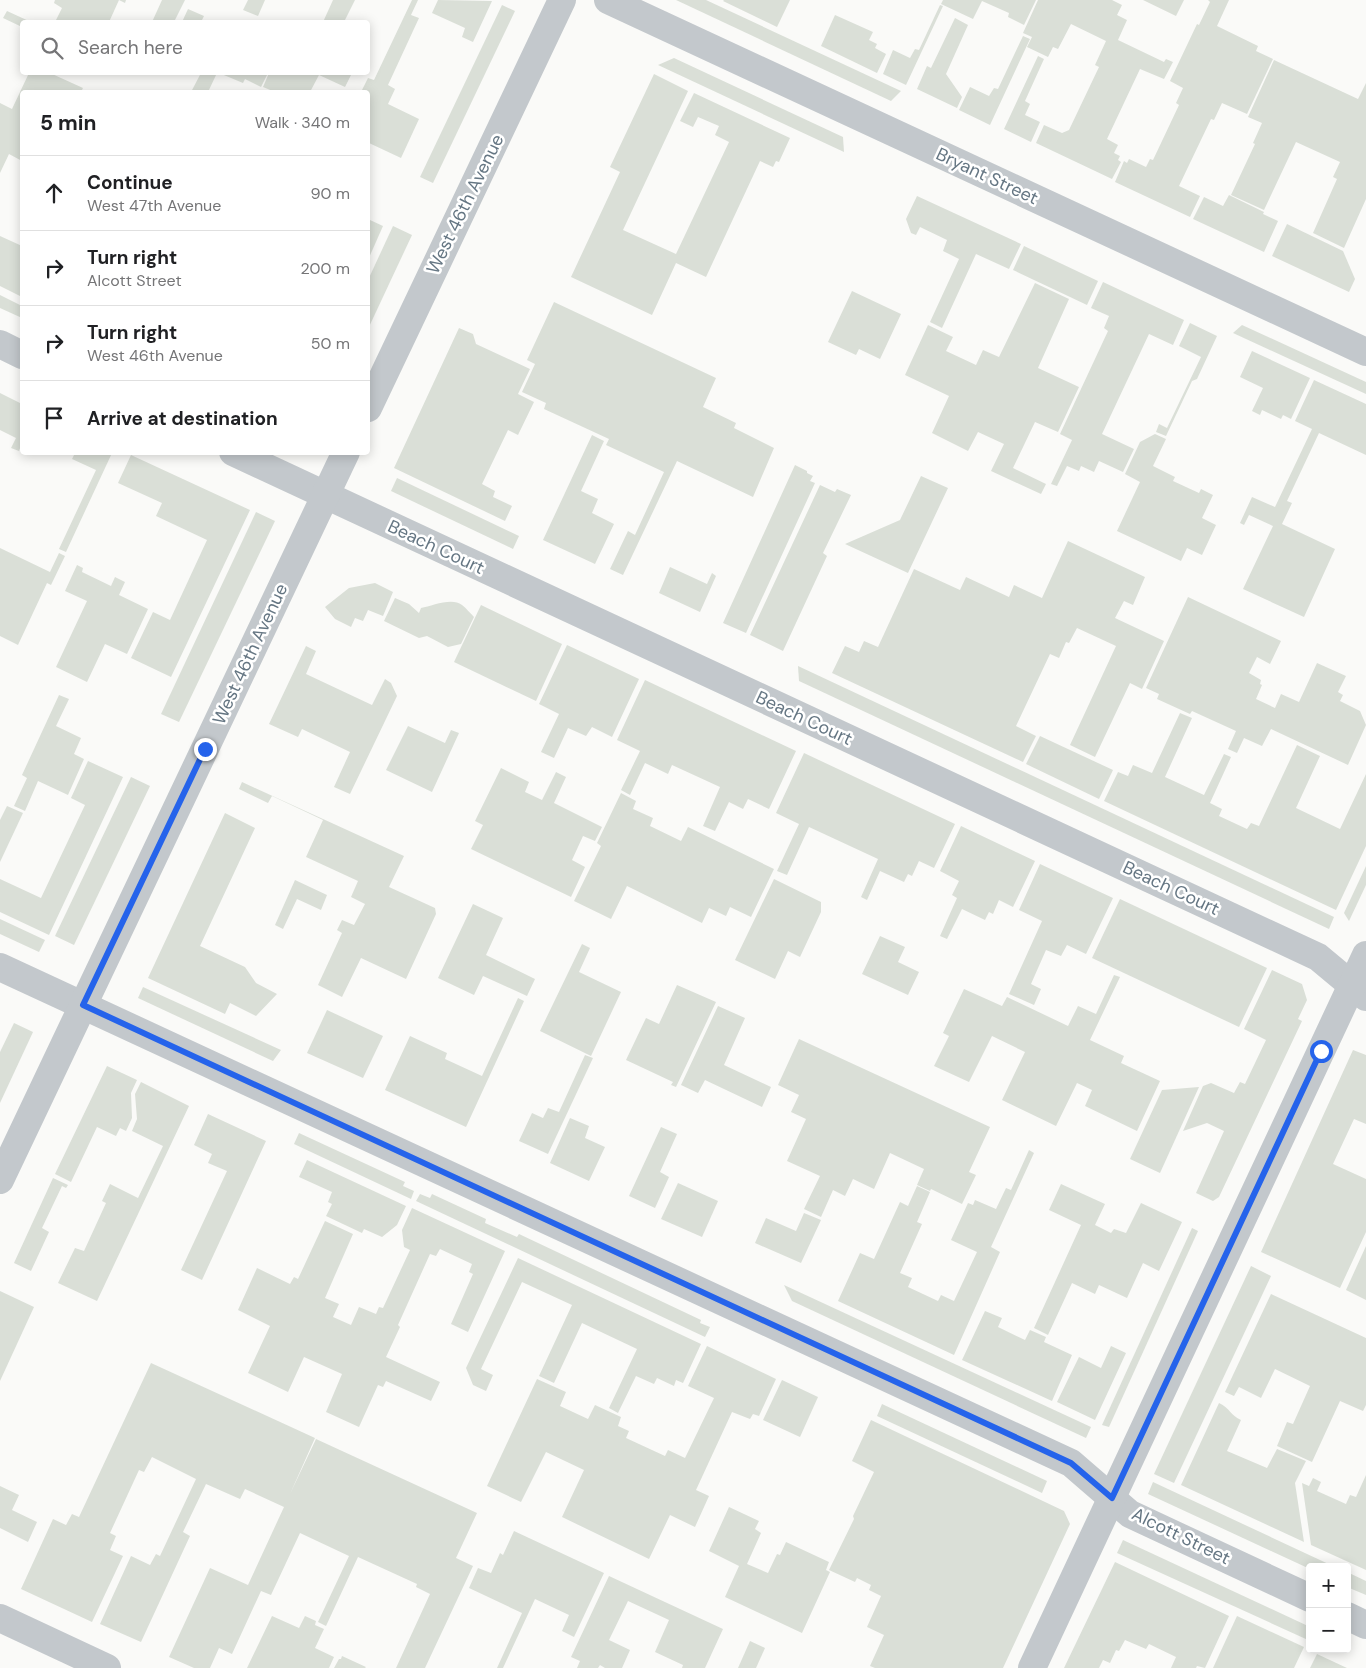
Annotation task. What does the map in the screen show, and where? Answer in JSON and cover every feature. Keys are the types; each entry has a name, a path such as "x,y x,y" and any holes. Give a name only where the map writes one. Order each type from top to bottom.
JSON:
{"street":[{"name":"West 46th Avenue","path":"370,404 562,0"},
{"name":"Bryant Street","path":"608,0 1366,352"},
{"path":"0,344 20,354"},
{"name":"Beach Court","path":"239,455 1318,957 1359,991"},
{"name":"West 46th Avenue","path":"0,1180 345,455"},
{"path":"1032,1668 1112,1498 1359,991 1366,955"},
{"name":"Alcott Street","path":"0,967 1071,1463 1130,1514 1306,1596"},
{"path":"0,1618 108,1668"},
{"path":"1351,1618 1366,1625"}],"shaded area":[{"path":"55,0 119,0 110,20 56,20 62,8 54,3"},
{"path":"162,0 185,0 175,20 153,20"},
{"path":"248,0 265,0 258,16 243,10"},
{"path":"333,0 355,0 345,20 324,20"},
{"path":"412,0 418,0 411,15 419,18 388,85 395,89 388,104 419,119 401,158 370,143 370,90 362,90 368,78 374,80"},
{"path":"438,0 492,1 473,42 462,37 465,28 432,13"},
{"path":"676,0 706,0 901,91 891,101"},
{"path":"724,0 790,0 777,27"},
{"path":"943,0 1036,0 1024,25 1008,17 1009,13 982,1 973,19 941,4"},
{"path":"1038,0 1112,0 1122,5 1117,15 1127,20 1118,40 1164,62 1166,59 1173,62 1164,79 1140,69 1107,139 1118,145 1114,153 1120,156 1118,160 1121,162 1112,179 1036,143 1044,125 1062,133 1069,130 1099,67 1095,65 1106,41 1071,24 1058,49 1053,47 1048,57 1027,47 1032,37 1023,33"},
{"path":"1143,0 1184,0 1176,16"},
{"path":"1208,0 1229,0 1217,26 1258,46 1256,51 1273,59 1247,114 1222,103 1214,120 1211,119 1179,186 1200,196 1190,217 1115,182 1124,161 1127,163 1129,159 1146,167 1150,159 1153,160 1179,105 1176,103 1183,88 1170,81 1197,24 1199,25 1210,2"},
{"path":"502,5 515,11 433,183 420,177"},
{"path":"940,5 943,6 906,85 883,74 893,50 910,58 915,49 919,50"},
{"path":"188,9 204,16 202,20 183,20"},
{"path":"7,11 27,20 20,20 20,26 3,18"},
{"path":"835,15 873,32 869,40 877,44 875,48 886,54 877,73 821,46"},
{"path":"955,18 968,25 946,74 962,97 957,108 917,89 927,66 931,68"},
{"path":"1023,36 1030,39 990,125 959,110 970,87 989,96 994,88 998,89"},
{"path":"1038,56 1044,59 1025,101 1030,104 1025,115 1040,122 1031,142 1004,129"},
{"path":"674,58 843,137 844,152 658,65"},
{"path":"1274,60 1358,99 1366,83 1366,199 1344,248 1313,233 1337,179 1333,177 1340,162 1296,142 1264,210 1231,195 1255,144 1253,143 1262,123 1248,117"},
{"path":"654,74 688,91 623,230 676,254 729,142 715,135 719,126 698,117 693,127 680,121 694,93 790,138 779,162 776,161 773,167 760,161 706,277 676,263 652,315 571,277 620,172 610,167"},
{"path":"28,75 54,75 83,88 82,90 21,90"},
{"path":"200,75 216,75 209,90 192,90"},
{"path":"224,75 267,75 261,87 245,79 243,83"},
{"path":"268,75 319,75 311,90 270,90 263,87"},
{"path":"319,75 351,75 345,87"},
{"path":"20,92 20,160 9,154 0,173 0,103 12,109"},
{"path":"1229,195 1278,221 1264,252 1193,219 1204,197 1223,206"},
{"path":"917,196 1021,244 1009,269 976,254 942,328 930,322 959,259 943,251 947,240 920,227 916,235 911,233 906,219"},
{"path":"370,220 383,226 370,255"},
{"path":"1287,224 1343,251 1355,279 1349,292 1272,256"},
{"path":"393,226 412,235 370,325 370,276"},
{"path":"0,236 20,245 20,296 0,286"},
{"path":"1024,246 1098,281 1087,305 1013,270"},
{"path":"1103,282 1184,320 1173,345 1149,334 1102,434 1134,449 1123,472 1099,461 1094,472 1081,466 1079,471 1067,466 1057,486 1051,484 1072,440 1060,434 1108,331 1104,328 1109,316 1091,308"},
{"path":"1035,283 1069,299 1038,368 1079,387 1058,432 1035,422 1013,468 1046,484 1041,494 991,471 1004,444 978,432 968,451 932,433 949,396 905,375 928,325 953,337 946,351 976,365 983,350 999,357"},
{"path":"852,291 901,314 880,359 859,349 856,355 828,342"},
{"path":"0,295 20,305 20,317 0,308"},
{"path":"554,302 716,378 703,407 736,423 734,428 774,448 753,497 677,461 623,575 610,569 628,531 635,535 664,472 606,445 609,439 544,409 546,403 522,392 535,364 527,360"},
{"path":"1190,323 1217,336 1197,379 1192,381 1166,436 1156,432 1159,424 1167,428 1201,357 1179,346"},
{"path":"1242,325 1366,382 1366,394 1233,333"},
{"path":"459,328 473,334 476,344 530,369 518,394 534,402 518,435 508,430 482,484 495,491 493,497 512,506 505,521 394,468"},
{"path":"1252,351 1310,378 1291,419 1283,415 1281,419 1262,410 1260,415 1252,411 1263,388 1240,377"},
{"path":"1314,380 1366,404 1366,455 1319,433 1287,501 1292,503 1282,524 1335,549 1304,617 1243,589 1273,526 1249,515 1244,525 1240,523 1252,497 1275,507 1312,429 1295,421"},
{"path":"0,393 20,403 19,451 11,448 16,438 0,430"},
{"path":"1155,434 1166,439 1153,466 1175,477 1173,481 1199,493 1201,489 1213,495 1202,518 1216,525 1202,555 1187,548 1181,561 1117,531 1140,482 1125,474 1140,442"},
{"path":"592,435 604,441 581,491 598,499 592,513 614,524 595,564 543,540"},
{"path":"74,455 111,455 66,552 59,549 96,470 72,459"},
{"path":"131,455 250,510 171,677 131,658 153,612 170,620 207,540 156,516 162,503 118,483"},
{"path":"795,465 813,476 810,481 815,483 746,633 723,623"},
{"path":"921,476 948,488 908,573 845,544 900,520"},
{"path":"397,478 519,536 513,549 391,491"},
{"path":"820,485 835,492 837,489 851,495 823,553 827,556 783,651 750,635"},
{"path":"256,512 275,521 179,722 161,714"},
{"path":"1068,541 1145,577 1133,605 1124,601 1115,618 1164,641 1142,689 1130,683 1095,757 1070,745 1116,646 1077,628 1069,643 1066,642 1059,658 1050,654 1016,726 1036,736 1023,762 832,673 845,646 859,652 864,641 878,647 914,569 960,590 966,577 1009,597 1014,585 1042,598"},
{"path":"0,548 50,572 59,553 65,556 51,585 47,583 18,645 0,636"},
{"path":"77,565 83,568 82,572 111,586 115,577 125,582 119,595 148,609 127,654 105,644 87,682 56,667 87,601 65,591"},
{"path":"670,567 707,584 712,573 716,576 700,612 659,593"},
{"path":"375,583 393,592 383,616 368,610 363,621 355,618 351,627 335,619 325,607 349,588"},
{"path":"1188,597 1281,641 1270,664 1257,657 1249,673 1261,680 1260,684 1262,685 1256,699 1275,708 1281,694 1299,702 1317,663 1346,676 1338,692 1343,695 1340,701 1360,711 1366,725 1348,765 1271,729 1262,746 1244,738 1237,753 1228,749 1236,731 1192,711 1190,714 1157,699 1159,694 1146,688"},
{"path":"395,598 409,604 419,613 421,608 448,602 458,603 464,606 474,617 461,644 448,647 427,636 419,638 384,621"},
{"path":"481,605 562,644 536,701 454,662"},
{"path":"567,645 639,679 612,737 592,727 586,736 568,728 554,758 541,752 559,714 539,704"},
{"path":"306,646 316,651 306,674 372,705 385,679 391,683 397,696 350,794 334,787 350,752 302,729 298,737 269,724"},
{"path":"798,666 1334,917 1329,929 799,681"},
{"path":"645,680 796,751 769,809 748,799 743,809 729,802 715,831 703,826 720,787 672,765 668,774 645,763 630,795 621,790 640,751 617,740"},
{"path":"59,695 69,699 56,726 81,738 74,754 84,759 68,795 38,781 25,811 14,806 27,778 22,775"},
{"path":"1180,713 1192,718 1165,777 1204,795 1224,754 1231,757 1210,803 1222,809 1219,816 1247,829 1251,823 1259,826 1297,745 1320,756 1296,808 1340,829 1366,774 1366,846 1336,910 1104,801 1118,772 1128,776 1133,765 1152,773"},
{"path":"408,726 445,743 451,730 459,733 432,792 386,770"},
{"path":"1040,736 1113,770 1099,799 1026,764"},
{"path":"804,753 955,824 934,868 919,861 912,876 908,874 904,882 880,871 867,900 861,897 878,859 809,827 787,875 777,871 799,824 776,813"},
{"path":"88,761 123,777 49,935 0,912 0,879 41,898 85,805 71,798"},
{"path":"501,768 529,782 525,792 542,800 556,772 566,777 554,803 602,827 595,841 583,836 572,860 585,867 571,897 471,849 483,825 475,821"},
{"path":"131,777 150,786 74,945 55,936"},
{"path":"242,782 404,856 389,887 435,908 436,914 406,979 361,958 342,997 318,985 342,933 337,930 342,920 354,925 365,904 351,897 358,881 306,857 323,820 272,796 268,803 239,789"},
{"path":"621,793 636,801 633,809 653,818 650,826 681,841 688,827 774,869 751,917 730,907 726,916 709,908 702,923 627,886 611,919 574,901 601,846 597,843"},
{"path":"7,806 23,813 0,862 0,820"},
{"path":"225,813 255,828 200,946 245,967 256,983 277,994 256,1016 230,1003 225,1014 148,978"},
{"path":"961,826 1035,861 1013,907 999,900 993,914 989,912 985,920 962,909 947,939 940,936 957,898 952,895 959,881 940,871"},
{"path":"1040,864 1113,898 1086,954 1067,945 1061,956 1046,950 1031,984 1041,989 1034,1005 1009,994 1042,921 1019,910"},
{"path":"1366,866 1366,885 1349,921 1344,913"},
{"path":"774,879 821,902 821,912 800,957 788,951 775,979 735,960"},
{"path":"295,880 327,895 321,910 297,899 283,929 275,925"},
{"path":"1120,899 1267,968 1239,1027 1092,958"},
{"path":"473,904 503,918 486,955 535,979 527,996 483,976 474,995 438,978"},
{"path":"0,919 45,940 39,952 0,934"},
{"path":"880,936 905,947 898,962 919,972 908,995 862,974"},
{"path":"582,944 590,948 579,972 621,992 591,1056 540,1031"},
{"path":"1272,970 1302,984 1307,1000 1298,1019 1302,1021 1219,1197 1213,1201 1196,1193 1224,1131 1207,1123 1183,1131 1203,1086 1211,1083 1234,1093 1240,1082 1245,1084 1266,1040 1244,1029"},
{"path":"1114,975 1120,977 1090,1040 1124,1056 1121,1063 1160,1081 1137,1131 1085,1106 1092,1090 1077,1083 1056,1126 1002,1100 1025,1052 992,1036 969,1082 934,1066 949,1036 943,1033 964,989 1002,1006 1007,997 1068,1026 1078,1006 1096,1014"},
{"path":"677,985 716,1002 676,1087 671,1085 673,1082 626,1060 646,1018 659,1024"},
{"path":"143,987 281,1050 273,1061 138,998"},
{"path":"518,998 524,1001 466,1127 385,1090 410,1036 447,1053 445,1059 482,1076"},
{"path":"718,1006 745,1018 724,1065 771,1087 762,1107 705,1080 698,1093 681,1085"},
{"path":"327,1010 383,1036 363,1078 307,1053"},
{"path":"14,1023 33,1032 0,1103 0,1052"},
{"path":"799,1039 990,1127 969,1172 976,1175 962,1204 931,1189 930,1191 917,1185 924,1169 890,1153 874,1189 853,1179 845,1196 833,1190 821,1217 804,1209 820,1176 787,1161 806,1119 791,1112 799,1095 778,1085"},
{"path":"1353,1050 1366,1055 1366,1124 1354,1119 1333,1164 1366,1179 1366,1232 1340,1288 1261,1252"},
{"path":"585,1055 593,1058 548,1154 519,1141 532,1113 543,1118 548,1108 559,1112"},
{"path":"107,1066 137,1080 131,1093 132,1118 126,1131 120,1128 116,1136 97,1127 71,1182 55,1174"},
{"path":"141,1082 189,1106 97,1301 58,1283 75,1248 84,1251 106,1203 102,1201 110,1184 138,1198 163,1146 132,1131 137,1119 135,1094"},
{"path":"1199,1087 1160,1173 1130,1159 1162,1090"},
{"path":"208,1114 266,1141 202,1280 181,1270 227,1171 208,1163 212,1154 194,1145"},
{"path":"570,1118 589,1126 585,1138 605,1147 589,1181 550,1163"},
{"path":"661,1127 677,1134 660,1172 669,1177 655,1208 629,1196"},
{"path":"299,1133 405,1182 403,1186 414,1191 411,1199 294,1144"},
{"path":"1029,1150 1034,1153 991,1247 1000,1252 954,1355 838,1301 860,1253 874,1259 900,1202 908,1206 917,1186 930,1192 917,1222 922,1224 900,1273 912,1278 908,1287 938,1301 941,1295 954,1301 977,1252 951,1240 968,1203 973,1205 975,1200 996,1209 1006,1188 1011,1190"},
{"path":"307,1160 406,1206 397,1225 382,1237 364,1229 362,1233 326,1216 332,1204 328,1202 332,1192 299,1177"},
{"path":"53,1178 68,1185 66,1188 62,1186 42,1228 49,1232 31,1271 14,1263"},
{"path":"678,1183 718,1201 702,1237 661,1219"},
{"path":"1061,1184 1105,1204 1095,1225 1111,1233 1114,1229 1126,1233 1141,1203 1182,1222 1159,1271 1143,1263 1127,1298 1099,1285 1095,1294 1072,1283 1048,1335 1034,1328 1081,1225 1049,1210"},
{"path":"420,1194 430,1198 432,1194 486,1219 485,1223 517,1237 519,1234 701,1320 700,1323 710,1327 705,1337 416,1201"},
{"path":"412,1208 505,1251 468,1332 451,1324 473,1274 469,1272 472,1264 440,1249 436,1256 430,1254 398,1325 400,1327 386,1357 440,1382 431,1401 386,1381 383,1387 378,1385 359,1427 326,1412 342,1374 304,1357 288,1392 248,1373 270,1326 238,1310 257,1268 290,1284 294,1277 298,1279 325,1221 353,1234 325,1298 339,1304 333,1317 351,1325 359,1307 376,1314 379,1307 383,1308 410,1250 404,1247 402,1230"},
{"path":"804,1213 821,1220 801,1263 755,1243 766,1218 796,1231"},
{"path":"1192,1228 1198,1231 1109,1427 1102,1425"},
{"path":"1366,1246 1366,1300 1346,1290"},
{"path":"518,1258 701,1344 683,1383 676,1380 674,1386 657,1378 654,1384 636,1376 618,1413 609,1408 637,1349 582,1323 554,1383 539,1376 572,1305 522,1282 481,1369 493,1375 486,1391 473,1385 466,1368"},
{"path":"1251,1266 1271,1276 1174,1483 1154,1474"},
{"path":"784,1285 1091,1427 1086,1438 792,1301"},
{"path":"0,1291 34,1307 0,1381"},
{"path":"1271,1294 1366,1338 1366,1405 1363,1411 1340,1401 1312,1462 1277,1446 1287,1422 1293,1424 1310,1386 1275,1369 1261,1398 1239,1387 1234,1396 1225,1392"},
{"path":"985,1311 1002,1318 998,1327 1025,1340 1030,1330 1046,1337 1044,1342 1072,1355 1052,1401 962,1360"},
{"path":"707,1346 776,1379 759,1416 753,1414 750,1419 732,1412 696,1490 709,1496 695,1527 670,1515 649,1559 562,1517 584,1470 546,1452 521,1502 487,1486 537,1379 566,1392 560,1406 588,1419 595,1405 621,1417 618,1426 629,1431 626,1438 665,1456 668,1450 685,1458 714,1398 688,1386"},
{"path":"1111,1346 1126,1353 1095,1420 1057,1402 1079,1357 1101,1368"},
{"path":"151,1363 315,1438 290,1494 316,1439 477,1513 456,1558 473,1566 425,1668 396,1668 430,1594 416,1587 417,1584 358,1557 326,1626 318,1622 349,1556 300,1533 271,1595 261,1591 232,1654 219,1648 210,1668 194,1668 169,1657 210,1568 248,1585 284,1507 245,1489 240,1499 206,1484 183,1532 190,1536 141,1642 100,1624 131,1556 150,1565 156,1554 160,1556 196,1479 152,1457 144,1472 139,1470 110,1533 116,1536 110,1550 123,1556 92,1622 21,1589 53,1519 66,1525 72,1514 79,1517"},
{"path":"782,1380 818,1397 800,1437 763,1420"},
{"path":"1219,1403 1241,1420 1227,1451 1267,1468 1277,1449 1306,1461 1295,1483 1304,1542 1181,1485"},
{"path":"882,1404 1047,1481 1042,1493 877,1416"},
{"path":"871,1420 1064,1511 1070,1524 1003,1668 875,1668 870,1666 884,1635 867,1627 881,1596 869,1590 871,1585 857,1578 855,1582 829,1570 874,1472 852,1461"},
{"path":"1366,1475 1366,1570 1311,1545 1302,1483 1309,1486 1313,1478 1321,1482 1317,1491 1346,1504 1350,1495 1356,1497"},
{"path":"1153,1482 1326,1563 1306,1563 1306,1567 1148,1494"},
{"path":"0,1486 19,1495 12,1510 37,1522 28,1542 0,1528"},
{"path":"729,1507 759,1521 755,1529 761,1533 747,1564 768,1573 777,1554 780,1555 786,1542 829,1562 826,1570 830,1572 802,1633 725,1597 739,1566 709,1551"},
{"path":"514,1531 604,1573 574,1637 562,1631 569,1615 535,1599 503,1668 497,1668 522,1613 469,1588 478,1568 491,1573 500,1553 503,1555"},
{"path":"1123,1540 1306,1625 1306,1639 1117,1553"},
{"path":"1115,1562 1229,1616 1205,1668 1197,1666 1196,1668 1171,1668 1176,1657 1149,1644 1146,1649 1125,1640 1119,1651 1116,1650 1110,1663 1103,1660 1099,1668 1064,1668"},
{"path":"1351,1574 1366,1581 1366,1595 1351,1589"},
{"path":"609,1576 723,1629 705,1668 682,1668 683,1665 655,1652 669,1620 628,1601 609,1640 630,1650 622,1668 605,1668 600,1665 598,1668 577,1668 580,1661 571,1657"},
{"path":"272,1616 299,1628 305,1616 316,1621 315,1625 324,1629 315,1648 334,1657 329,1668 247,1668"},
{"path":"1237,1616 1304,1647 1294,1668 1213,1668"},
{"path":"750,1641 765,1648 756,1668 738,1668"},
{"path":"1317,1654 1347,1668 1310,1668"},
{"path":"342,1656 366,1667 334,1668"}],"route":[{"path":"205,749 83,1005 1071,1463 1112,1498 1321,1051"}]}
